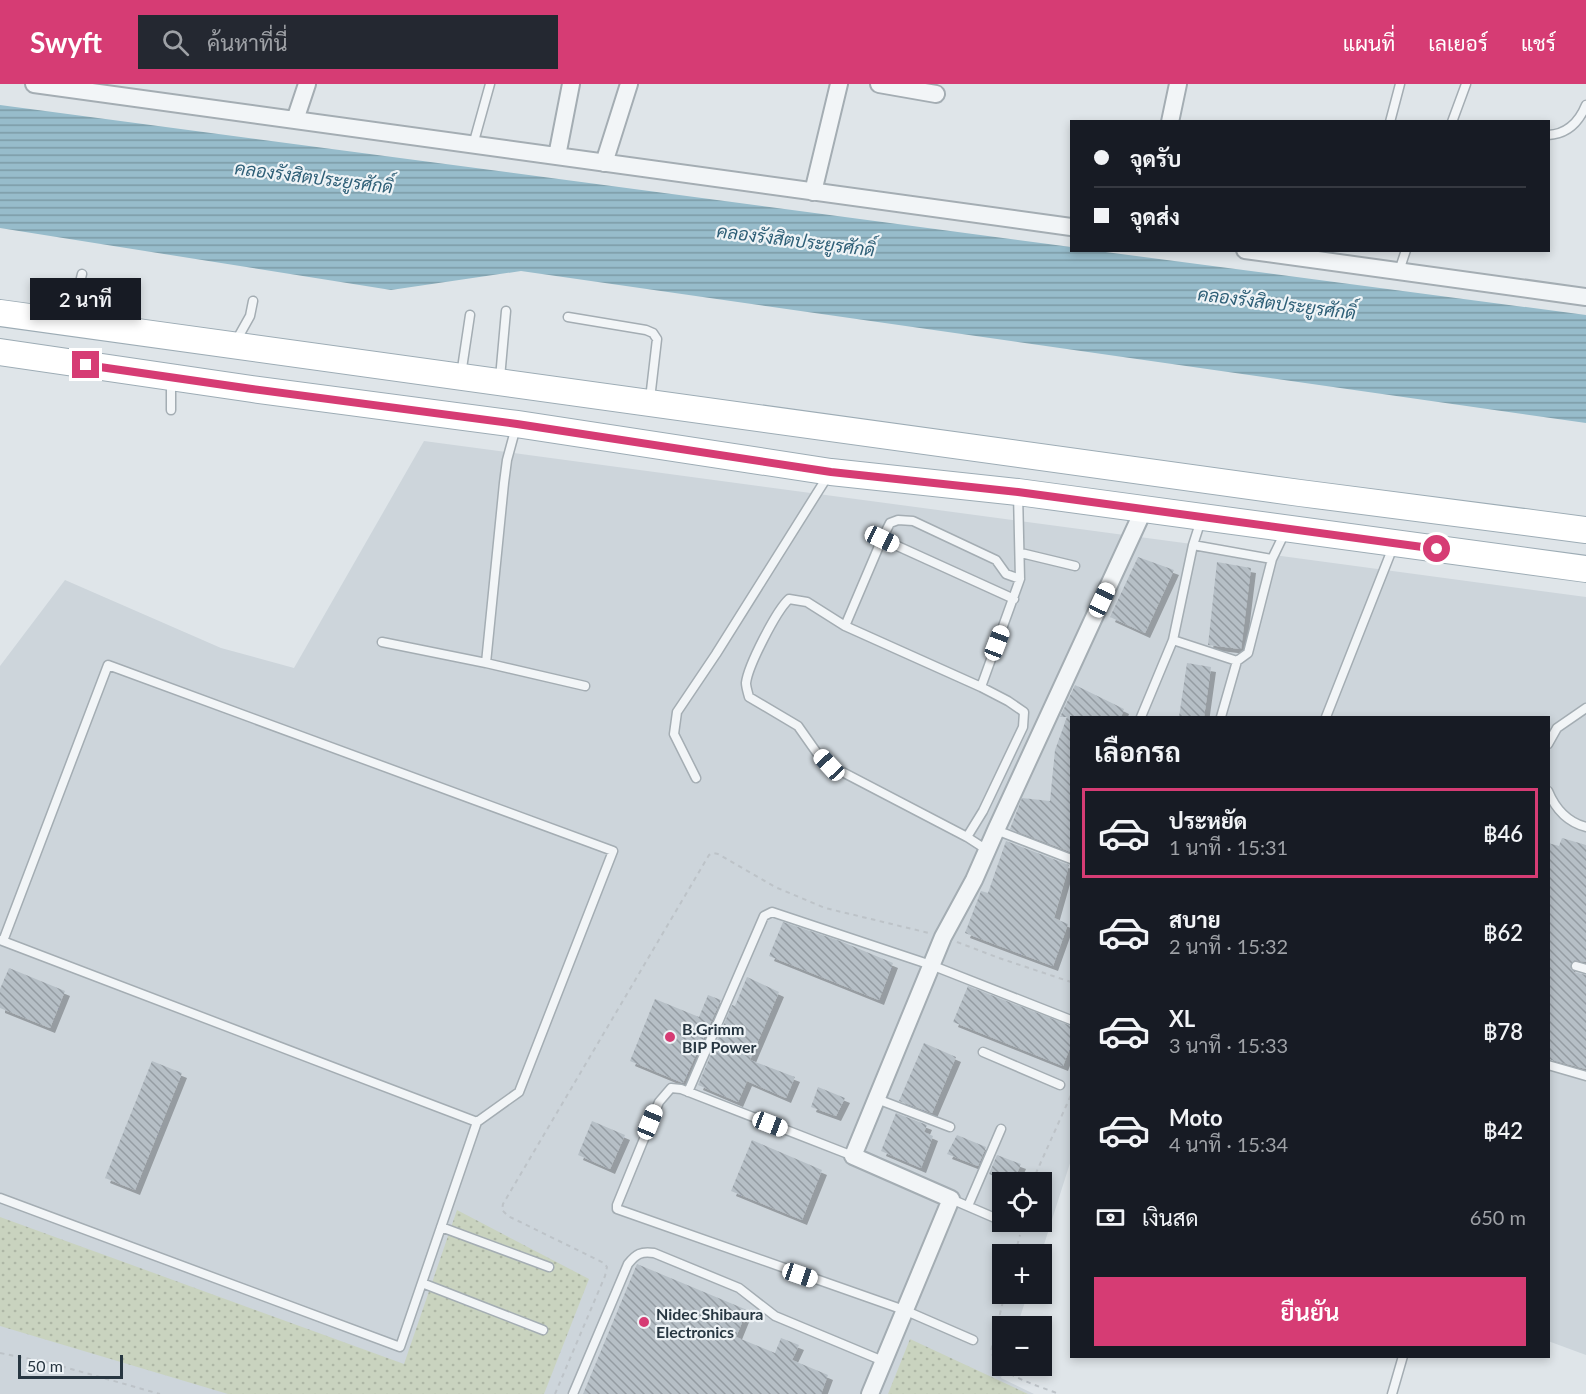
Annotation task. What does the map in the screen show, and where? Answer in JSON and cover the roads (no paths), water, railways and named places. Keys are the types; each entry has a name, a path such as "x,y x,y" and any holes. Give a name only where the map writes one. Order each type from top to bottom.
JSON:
{"main road":[{"path":"0,313 1586,530"},
{"path":"0,352 171,378 517,424 831,472 1018,492 1586,569"}],"street":[{"path":"34,84 1070,227"},
{"path":"295,120 307,84"},
{"path":"557,156 571,84"},
{"path":"604,163 629,84"},
{"path":"813,192 839,84"},
{"path":"879,84 936,94"},
{"path":"1170,120 1178,84"},
{"path":"1260,252 1586,297"},
{"path":"870,1394 951,1199 853,1156 948,927 974,880 1144,509"}],"lane":[{"path":"473,145 490,84"},
{"path":"1391,120 1400,84"},
{"path":"1453,120 1466,84"},
{"path":"1550,134 1572,127 1580,119 1586,105"},
{"path":"1399,271 1405,252"},
{"path":"70,322 82,274"},
{"path":"234,344 250,316 253,301"},
{"path":"500,381 506,311"},
{"path":"460,376 470,315"},
{"path":"567,317 653,333 657,339 649,402"},
{"path":"171,378 171,410"},
{"path":"486,663 504,483 507,460 517,424"},
{"path":"696,778 674,735 677,712 831,472"},
{"path":"981,687 1020,579 1018,492"},
{"path":"1141,716 1173,640 1201,518"},
{"path":"845,626 890,523 898,520 913,521 996,560 1006,574 1020,579"},
{"path":"1221,716 1237,661 1248,653 1272,559 1286,529"},
{"path":"882,539 1014,599"},
{"path":"1326,716 1395,544"},
{"path":"1193,545 1272,559"},
{"path":"1021,553 1075,566"},
{"path":"967,837 983,811 1023,727 1024,712 981,687 845,626 807,602 789,599 780,608 752,666 746,683 748,697 798,726 829,765 967,837 987,850"},
{"path":"1173,640 1237,661"},
{"path":"382,642 585,686"},
{"path":"0,1198 400,1347 477,1122 519,1092 613,851 108,665 1,940 477,1122"},
{"path":"1550,740 1557,728 1586,708"},
{"path":"1550,795 1554,804 1566,817 1586,827"},
{"path":"996,830 1070,859"},
{"path":"688,1092 764,916 772,912 931,965 1070,1020"},
{"path":"1576,966 1586,969"},
{"path":"983,1052 1060,1084"},
{"path":"1550,1066 1586,1076"},
{"path":"853,1156 688,1092 671,1088 665,1092 659,1102 617,1209 904,1310 973,1340"},
{"path":"876,1099 950,1127"},
{"path":"968,1206 1001,1129"},
{"path":"951,1199 992,1216"},
{"path":"441,1227 549,1267"},
{"path":"573,1394 628,1264 635,1255 643,1251 654,1253 739,1288 775,1316 883,1361"},
{"path":"422,1284 543,1330"},
{"path":"1392,1394 1402,1358"}],"water":[{"name":"คลองรังสิตประยูรศักดิ์","path":"0,105 1070,247 1070,252 1106,252 1586,315 1586,423 521,271 391,290 0,228"}],"place":[{"name":"B.Grimm BIP Power","path":"670,1037"},
{"name":"Nidec Shibaura Electronics","path":"644,1322"}]}
